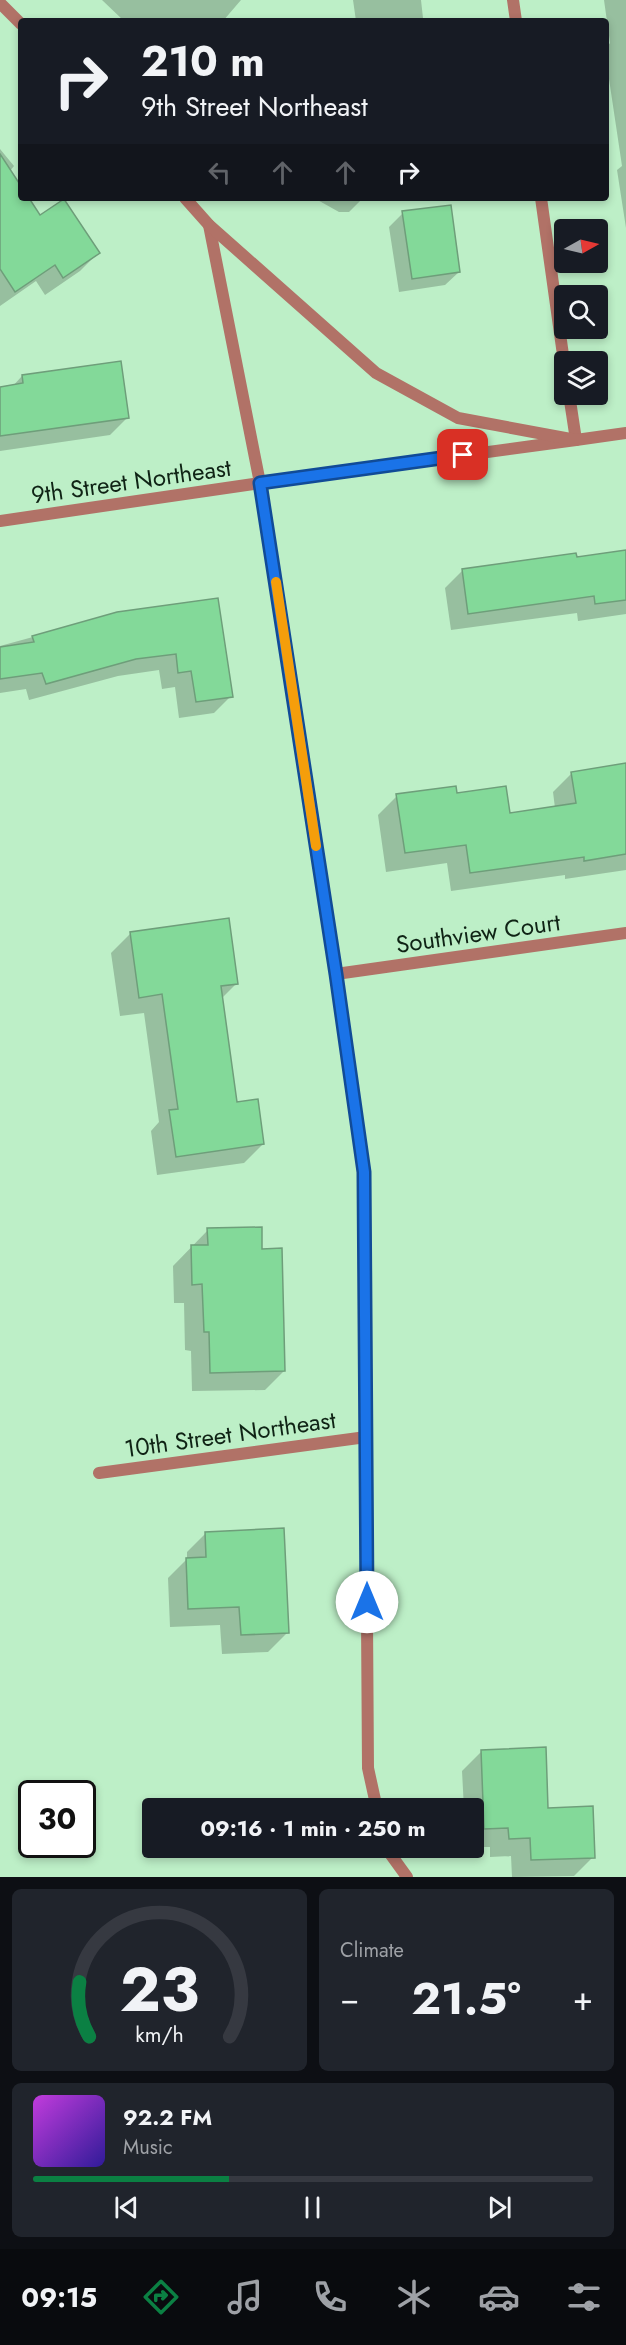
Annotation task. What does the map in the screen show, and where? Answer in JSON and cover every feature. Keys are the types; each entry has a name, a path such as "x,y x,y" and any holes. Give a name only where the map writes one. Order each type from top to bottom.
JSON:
{"street":[{"path":"513,0 516,18"},
{"path":"0,3 18,21"},
{"path":"188,201 209,225 376,373 458,418 576,440 571,405"},
{"path":"541,201 562,351"},
{"path":"209,225 260,483 336,974 364,1172 368,1768 375,1798"},
{"name":"9th Street Northeast","path":"0,522 260,483 626,434"},
{"name":"Southview Court","path":"336,974 626,933"},
{"name":"10th Street Northeast","path":"99,1473 366,1437"},
{"path":"393,1858 407,1877"}],"building":[{"path":"0,154 18,181 18,201 31,201 40,215 61,201 65,201 100,253 63,278 55,265 15,292 0,269"},
{"path":"451,205 460,272 412,279 402,211"},
{"path":"121,361 129,418 0,436 0,387 23,383 22,375"},
{"path":"626,550 626,600 595,604 594,596 468,614 462,569 576,553 577,557"},
{"path":"218,598 233,697 196,702 191,671 178,673 176,654 136,659 46,684 42,673 0,679 0,647 34,642 32,636 117,612"},
{"path":"626,763 626,854 584,861 584,857 470,873 466,845 405,853 396,794 456,786 457,793 506,786 510,813 576,803 571,772"},
{"path":"229,918 238,984 221,986 237,1102 258,1099 264,1144 176,1157 169,1110 178,1109 162,994 139,998 130,932"},
{"path":"262,1227 262,1249 282,1248 285,1371 210,1373 209,1332 204,1332 202,1284 192,1285 191,1245 208,1245 207,1228"},
{"path":"284,1528 289,1633 241,1635 239,1607 188,1609 186,1558 206,1557 205,1532"},
{"path":"546,1747 548,1808 593,1806 595,1858 531,1860 530,1838 509,1839 508,1828 484,1829 481,1750"}],"slow traffic":[{"path":"276,582 316,846"}],"route":[{"path":"367,1602 364,1172 336,974 260,483 463,455"}]}
